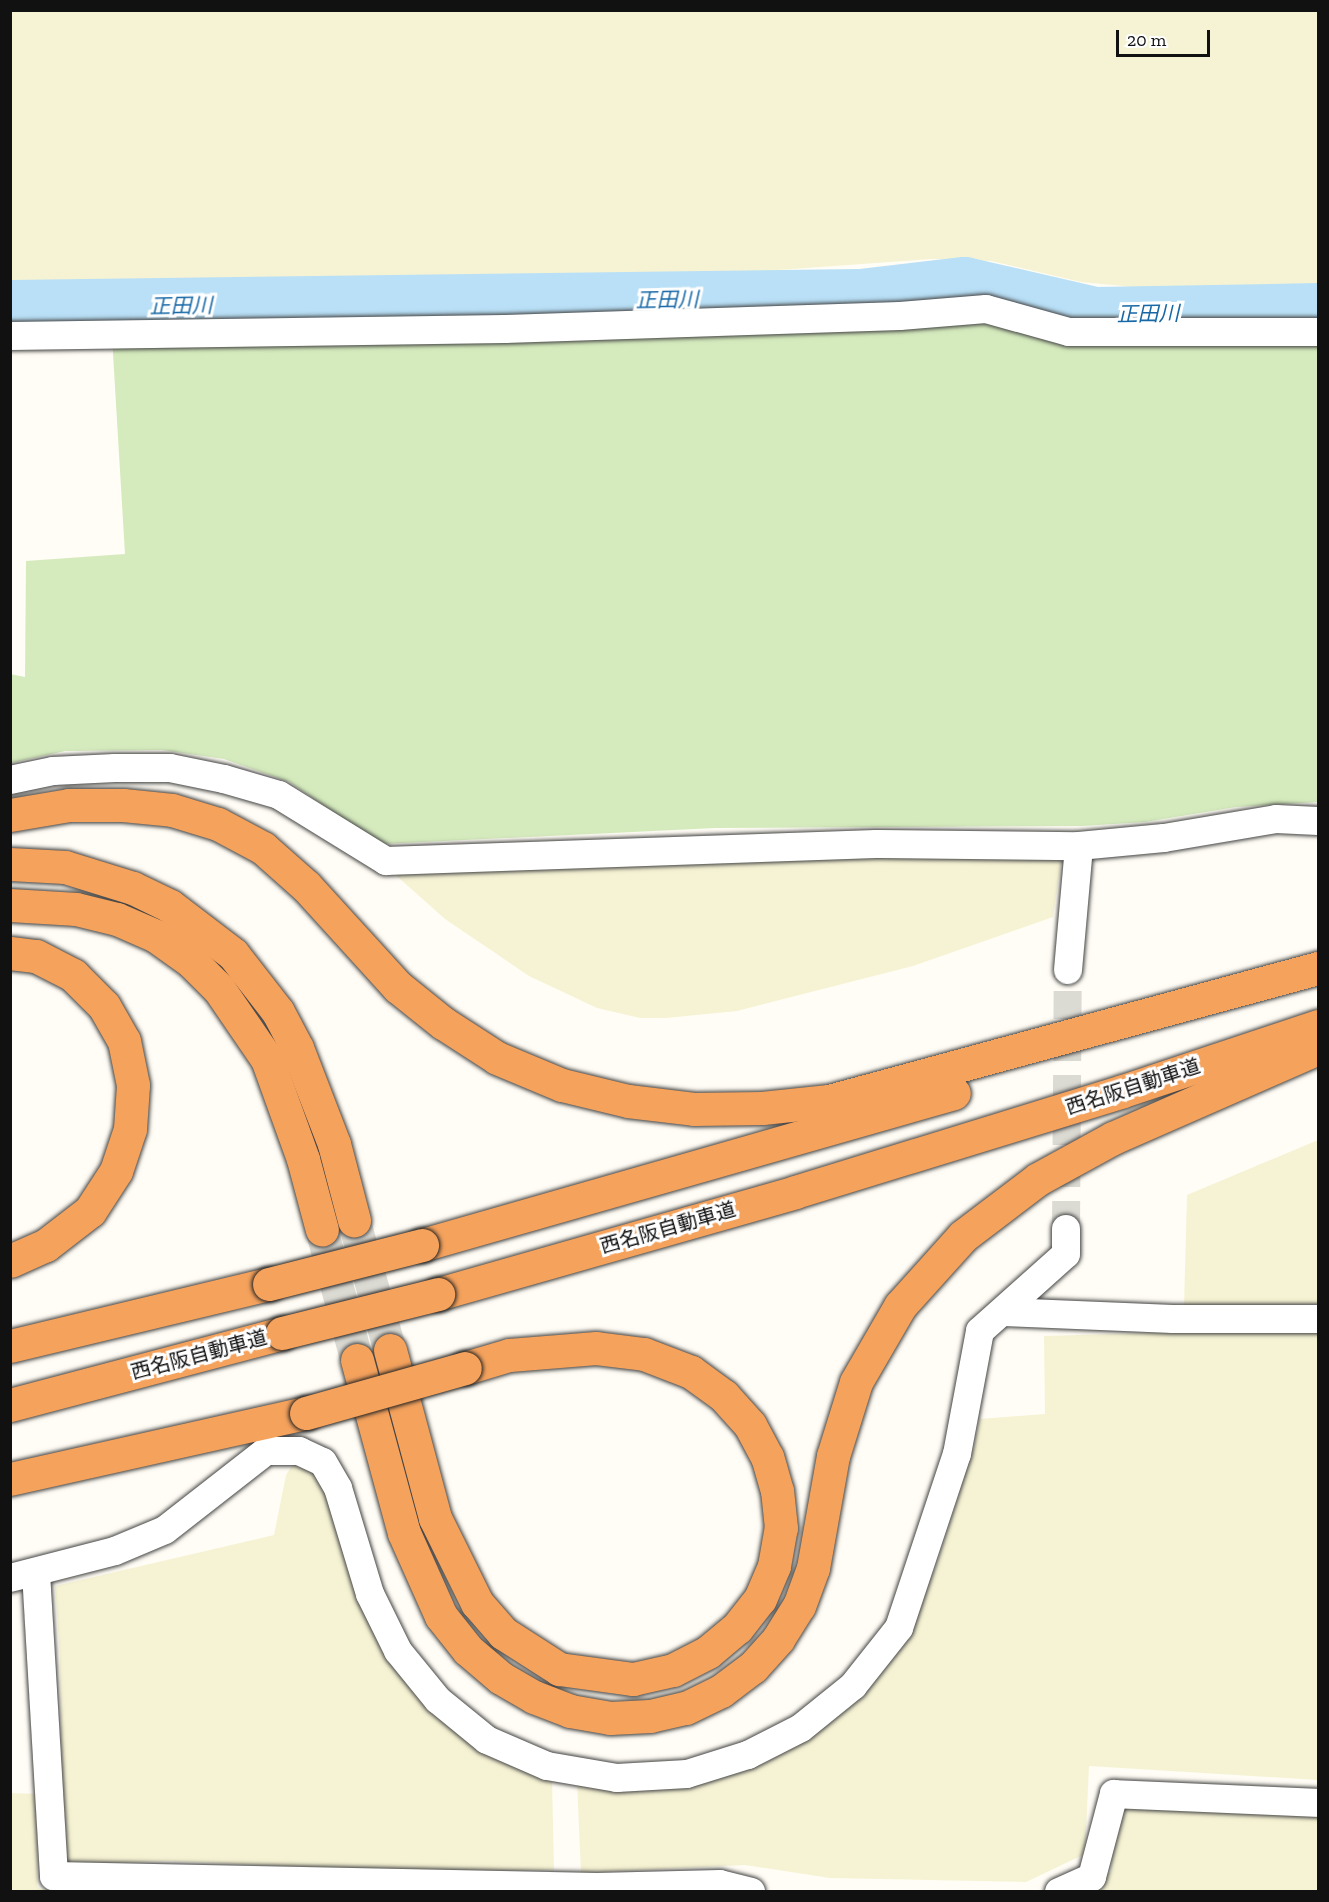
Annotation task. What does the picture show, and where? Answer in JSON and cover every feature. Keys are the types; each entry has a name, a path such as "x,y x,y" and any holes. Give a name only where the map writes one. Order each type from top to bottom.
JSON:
{"highway":[{"path":"10,815 69,806 123,806 172,810 218,824 263,848 306,886 398,987 497,1058 562,1085 628,1101 694,1109 762,1108 830,1101 1318,968"},
{"path":"10,864 65,867 133,888 170,906 233,954 278,1012 297,1048 334,1144 354,1220"},
{"path":"10,905 58,906 117,919 156,936 191,961 219,989 267,1059 303,1159 322,1230"},
{"path":"10,953 36,956 74,975 104,1006 123,1041 133,1085 130,1130 116,1171 90,1210 46,1245 10,1261"},
{"path":"10,1346 422,1245 793,1141 1109,1045 1318,976"},
{"name":"西名阪自動車道","path":"10,1405 438,1294 829,1181 1318,1026"},
{"path":"357,1360 404,1533 441,1616 468,1650 501,1678 570,1711 609,1718 650,1716 686,1708 722,1692 753,1667 778,1639 799,1606 813,1568 833,1455 856,1382 900,1306 942,1258 1004,1203 1069,1162 1113,1138 1318,1048"},
{"path":"10,1479 306,1413 465,1368 509,1355 596,1347 653,1357 690,1372 724,1396 750,1425 767,1456 777,1491 781,1528 774,1566 760,1599 737,1628 708,1652 673,1670 633,1679 559,1669 503,1633 477,1603 435,1518 390,1350"}],"street":[{"path":"10,336 505,329 900,316 986,309 1069,332 1318,332"},
{"path":"10,780 53,771 115,768 170,768 224,779 279,795 386,861 876,844 1078,846 1164,838 1276,819 1318,821"},
{"path":"1068,970 1078,846"},
{"path":"751,1892 720,1884 597,1887 54,1876 23,1575 115,1551 165,1530 266,1451 299,1451 323,1462 338,1488 370,1593 398,1651 438,1700 487,1740 547,1766 617,1778 687,1774 748,1755 801,1728 853,1686 899,1628 957,1454 980,1331 1004,1312 1066,1254 1066,1229"},
{"path":"1004,1312 1173,1319 1318,1319"},
{"path":"1059,1892 1092,1877 1114,1794 1318,1803"}],"shaded area":[{"path":"10,11 1318,11 1318,288 1133,287 1081,282 991,261 931,259 765,271 48,282 42,296 11,297"},
{"path":"1063,850 1053,917 913,966 737,1011 666,1018 640,1018 597,1008 529,976 445,919 390,870"},
{"path":"1318,1140 1318,1304 1184,1307 1187,1195"},
{"path":"1318,1328 1318,1780 1089,1766 1085,1854 1026,1882 830,1878 745,1865 581,1873 577,1781 623,1785 812,1734 893,1660 936,1567 975,1443 979,1419 1045,1414 1044,1336"},
{"path":"293,1464 320,1475 373,1632 552,1778 554,1870 419,1872 168,1861 62,1865 60,1655 55,1586 274,1535 286,1475"},
{"path":"11,1793 37,1794 37,1886 40,1889 161,1882 359,1892 11,1892"},
{"path":"1117,1794 1318,1807 1318,1891 1071,1892 1111,1872"}],"green space":[{"path":"930,315 1318,344 1318,802 1236,807 1145,822 1082,826 715,828 381,844 289,782 224,759 162,750 65,751 11,763 10,674 25,677 26,561 125,554 112,337"}],"waterway":[{"name":"正田川","path":"10,308 860,297 964,285 1095,315 1318,311"}],"tunnel":[{"path":"1066,1229 1068,970"},
{"path":"354,1220 390,1350"},
{"path":"322,1230 357,1360"}]}
